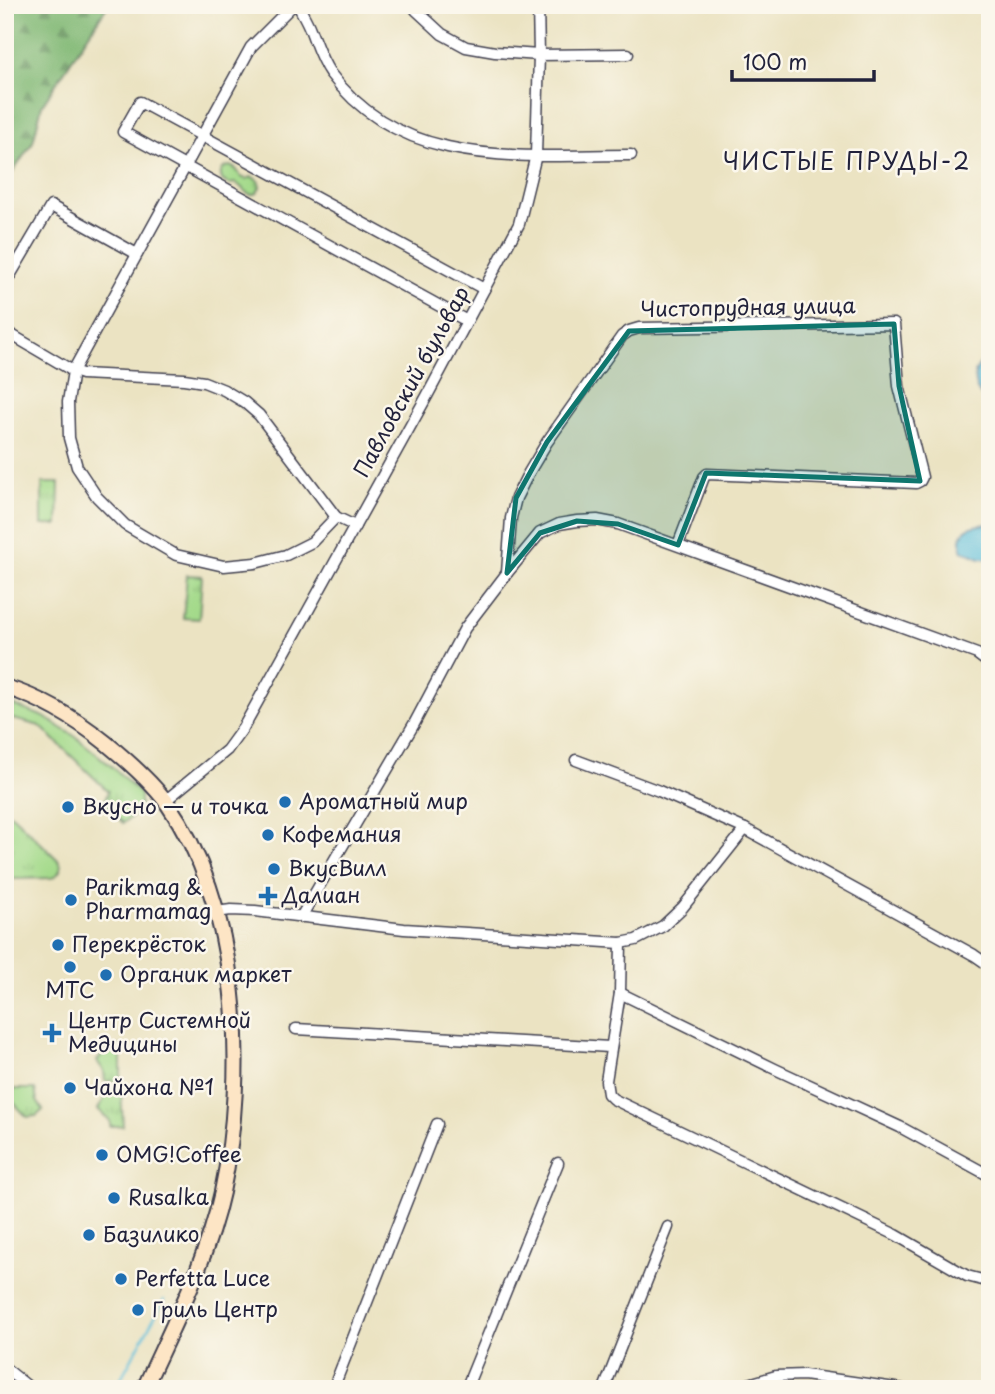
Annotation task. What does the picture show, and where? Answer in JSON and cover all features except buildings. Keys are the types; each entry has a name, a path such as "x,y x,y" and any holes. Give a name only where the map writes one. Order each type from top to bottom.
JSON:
{"main road":[{"path":"5,687 47,702 73,717 131,764 165,801 194,849 206,878 230,982 236,1038 236,1102 222,1192 201,1259 144,1389"}],"street":[{"path":"336,517 312,542 286,555 255,563 224,566 176,555 125,525 97,497 76,467 69,438 68,402 73,371 251,47 296,5 310,27 330,72 353,98 379,119 411,136 466,152 631,155"},
{"path":"413,5 442,34 466,47 539,55 628,54"},
{"name":"Павловский бульвар","path":"165,801 227,750 243,728 519,224 536,155 538,5"},
{"path":"467,321 122,132 140,102 484,289"},
{"path":"5,284 51,206 136,254"},
{"name":"Чистопрудная улица","path":"507,573 516,498 528,474 547,442 622,336 629,331 639,328 894,324 898,386 922,477 920,481 916,483 707,474 678,545"},
{"path":"5,331 82,374 184,379 204,382 224,390 259,415 336,517 355,526"},
{"path":"301,917 414,724 465,628 540,533 559,524 597,520 618,524 978,654 990,664"},
{"path":"576,760 659,791 745,830 990,966"},
{"path":"216,912 245,910 404,929 621,943 635,940 663,926 683,907 745,830"},
{"path":"621,943 620,993 610,1047 606,1089 613,1099 896,1235 967,1276 990,1282"},
{"path":"620,993 900,1127 990,1176"},
{"path":"296,1029 610,1047"},
{"path":"333,1389 437,1124"},
{"path":"466,1389 558,1163"},
{"path":"604,1389 668,1227"},
{"path":"5,1368 31,1389"},
{"path":"732,1389 776,1376 804,1375 902,1389"}],"highlighted area":[{"path":"894,324 899,386 920,481 706,473 678,545 618,524 577,521 540,533 507,573 516,498 547,442 629,331"}],"green space":[{"path":"5,5 108,5 42,105 33,142 5,180"},
{"path":"230,166 236,169 241,177 258,180 260,187 257,193 248,193 236,183 223,181 222,171"},
{"path":"42,483 59,483 58,525 42,525"},
{"path":"187,575 202,576 199,619 183,618"},
{"path":"5,702 44,717 76,737 117,771 140,794 137,813 123,823 104,803 108,791 40,726 5,717"},
{"path":"10,814 59,861 61,869 56,875 51,878 8,877 5,870 5,816"},
{"path":"108,1046 121,1046 121,1081 105,1081 104,1071 97,1061 103,1054 108,1053"},
{"path":"106,1088 121,1088 123,1126 110,1126 110,1121 98,1109"},
{"path":"11,1089 35,1089 37,1101 43,1110 36,1116 27,1117 12,1101"}],"water":[{"path":"984,359 990,359 990,405 977,389 974,377"},
{"path":"990,524 990,559 980,558 962,550 962,537 967,529"}],"waterway":[{"path":"115,1389 164,1300"}],"place":[{"name":"Ароматный мир","path":"285,802"},
{"name":"Вкусно — и точка","path":"68,807"},
{"name":"Кофемания","path":"268,835"},
{"name":"ВкусВилл","path":"274,869"},
{"name":"Далиан","path":"268,896"},
{"name":"Parikmag & Pharmamag","path":"71,900"},
{"name":"Перекрёсток","path":"58,945"},
{"name":"МТС","path":"70,967"},
{"name":"Органик маркет","path":"106,975"},
{"name":"Центр Системной Медицины","path":"52,1033"},
{"name":"Чайхона №1","path":"70,1088"},
{"name":"OMG!Coffee","path":"102,1155"},
{"name":"Rusalka","path":"114,1198"},
{"name":"Базилико","path":"89,1235"},
{"name":"Perfetta Luce","path":"121,1279"},
{"name":"Гриль Центр","path":"138,1310"}],"district":[{"name":"ЧИСТЫЕ ПРУДЫ-2","path":"847,162"}]}
